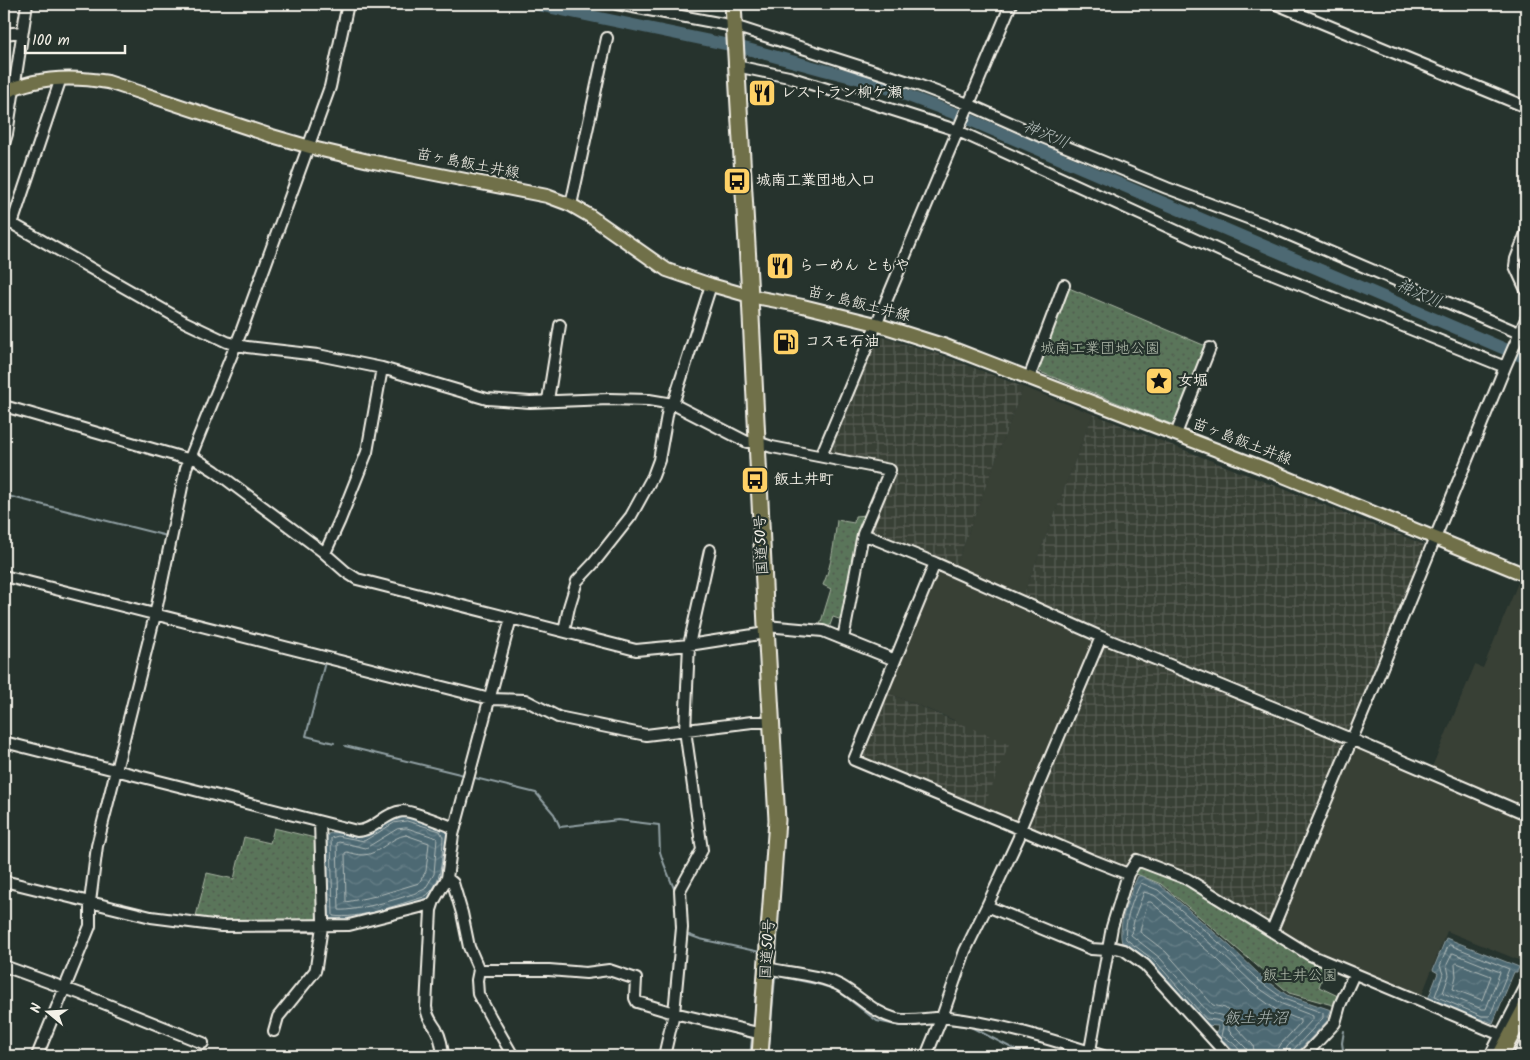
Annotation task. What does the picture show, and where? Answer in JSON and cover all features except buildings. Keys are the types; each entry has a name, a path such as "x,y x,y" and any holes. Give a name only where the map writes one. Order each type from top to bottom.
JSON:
{"highway":[{"name":"国道50号","path":"733,4 777,820 760,1056"},
{"path":"1500,1056 1526,1007"},
{"path":"1510,1056 1526,1032"}],"main road":[{"name":"苗ヶ島飯土井線","path":"9,90 41,80 61,78 84,78 108,82 309,147 369,161 547,196 571,205 590,216 667,270 750,296 803,306 925,338 1261,467 1526,575"}],"street":[{"path":"4,144 7,134 9,90 27,4"},
{"path":"37,1056 89,932 91,922 90,902 97,846 155,615 189,458 236,344 309,147 330,87 348,4"},
{"path":"617,4 734,30 918,85 1167,188 1269,226 1521,336"},
{"path":"821,456 1010,4"},
{"path":"1276,4 1526,107"},
{"path":"4,34 22,32"},
{"path":"571,205 607,38"},
{"path":"736,64 789,78 957,129 1249,264 1506,365"},
{"path":"61,78 8,221 210,335 246,347 318,354 382,368 487,399 530,402 548,400 649,400 671,404 747,442 757,442 772,447 890,470 863,534 843,639"},
{"path":"1526,233 1515,266 1526,290"},
{"path":"564,631 577,581 631,516 653,476 659,460 671,404 711,285"},
{"path":"1029,378 1064,285"},
{"path":"1272,930 1506,365 1521,336 1526,319"},
{"path":"548,400 560,325"},
{"path":"1176,434 1210,348"},
{"path":"325,553 367,452 382,368"},
{"path":"4,406 91,432 196,459 325,553 346,572 357,579 636,650 689,645 766,630 823,631 894,660"},
{"path":"863,534 1101,637 1351,739 1526,814"},
{"path":"664,1056 674,1013 682,928 680,890 702,850 685,730 689,645 710,550"},
{"path":"934,564 854,760 1128,874"},
{"path":"4,576 490,699 525,700 558,717 646,734 752,722 772,722"},
{"path":"442,1056 441,1042 429,1020 426,1007 432,906 448,878 455,828 511,618"},
{"path":"926,1056 965,951 988,906 1101,637"},
{"path":"4,742 320,822 363,831 386,817 403,811 455,828"},
{"path":"274,1031 278,1017 315,970 322,925 323,898 320,822"},
{"path":"1089,1054 1112,927 1128,874 1137,860 1187,879 1310,955 1501,1034"},
{"path":"448,878 453,883 469,947 479,970 477,980 478,994 513,1056"},
{"path":"4,881 151,917 239,927 339,926 360,923 428,905 432,906"},
{"path":"988,906 1090,949 1108,950 1116,948 1124,950 1145,965 1228,1056"},
{"path":"4,966 204,1044"},
{"path":"767,968 814,977 835,984 846,989 876,1011 895,1019 908,1020 942,1017 1020,1031 1089,1054 1104,1056"},
{"path":"479,970 550,970 586,973 606,970 615,971 636,978 635,998 637,1002 762,1034"},
{"path":"1304,1056 1335,1023 1340,1005 1354,974"},
{"path":"1490,1056 1526,986"},
{"path":"1519,1056 1526,1032"}],"shaded area":[{"path":"876,335 939,354 1023,387 955,568 870,532 869,530 894,467 826,451"},
{"path":"1023,387 1093,414 1023,596 955,568"},
{"path":"1093,414 1423,544 1424,548 1349,728 1343,731 1023,596"},
{"path":"941,573 1092,637 1095,641 1021,820 1014,822 983,809 954,720 886,692 935,574"},
{"path":"1518,583 1526,586 1526,807 1432,767 1475,665 1483,668"},
{"path":"1107,643 1341,740 1343,745 1270,920 1264,921 1185,873 1137,854 1122,868 1030,828 1027,824 1102,645"},
{"path":"886,692 1009,744 983,809 862,758 860,753"},
{"path":"1359,748 1526,817 1526,963 1447,931 1421,997 1311,951 1282,933 1279,927 1354,751"}],"green space":[{"name":"城南工業団地公園","path":"1069,288 1208,347 1176,422 1171,424 1040,372 1038,368"},
{"path":"866,515 845,621 833,617 829,628 820,625 831,589 823,585 831,561 837,520 854,523 855,516"},
{"path":"274,828 319,839 320,917 317,923 221,924 195,920 207,873 234,879 244,837 270,843"},
{"name":"飯土井公園","path":"1140,865 1183,882 1302,957 1326,966 1319,987 1340,997 1336,1006 1289,993 1161,884 1134,873"}],"water":[{"path":"408,816 445,828 449,836 445,877 433,898 348,922 327,922 325,835 338,831 363,837 393,818"},
{"name":"飯土井沼","path":"1138,876 1160,885 1230,946 1262,977 1287,995 1331,1010 1327,1021 1294,1056 1238,1056 1225,1042 1220,1042 1213,1032 1217,1031 1218,1026 1205,1025 1142,957 1126,945 1123,945 1121,938 1122,920"},
{"path":"1446,938 1519,967 1517,972 1514,972 1493,1023 1485,1020 1484,1022 1428,999 1438,973 1433,970"}],"waterway":[{"name":"神沢川","path":"533,4 744,48 868,81 956,114 1526,358"},
{"path":"4,495 167,536 167,538"},
{"path":"325,662 306,736 334,743"},
{"path":"345,746 464,775"},
{"path":"475,778 536,793 554,814 560,827 618,820 659,825 660,852 675,891"},
{"path":"689,935 760,952 755,1002 758,1002"},
{"path":"768,1056 775,978 778,976 837,990 877,1021 901,1026 936,1024"},
{"path":"691,1022 752,1038 750,1056"},
{"path":"943,1023 971,1027 1027,1056"},
{"path":"1344,1031 1342,1043 1344,1056"}],"place":[{"name":"レストラン柳ケ瀬","path":"762,93"},
{"name":"城南工業団地入口","path":"737,181"},
{"name":"らーめん ともや","path":"780,266"},
{"name":"コスモ石油","path":"786,342"},
{"name":"女堀","path":"1159,381"},
{"name":"飯土井町","path":"755,480"}]}
